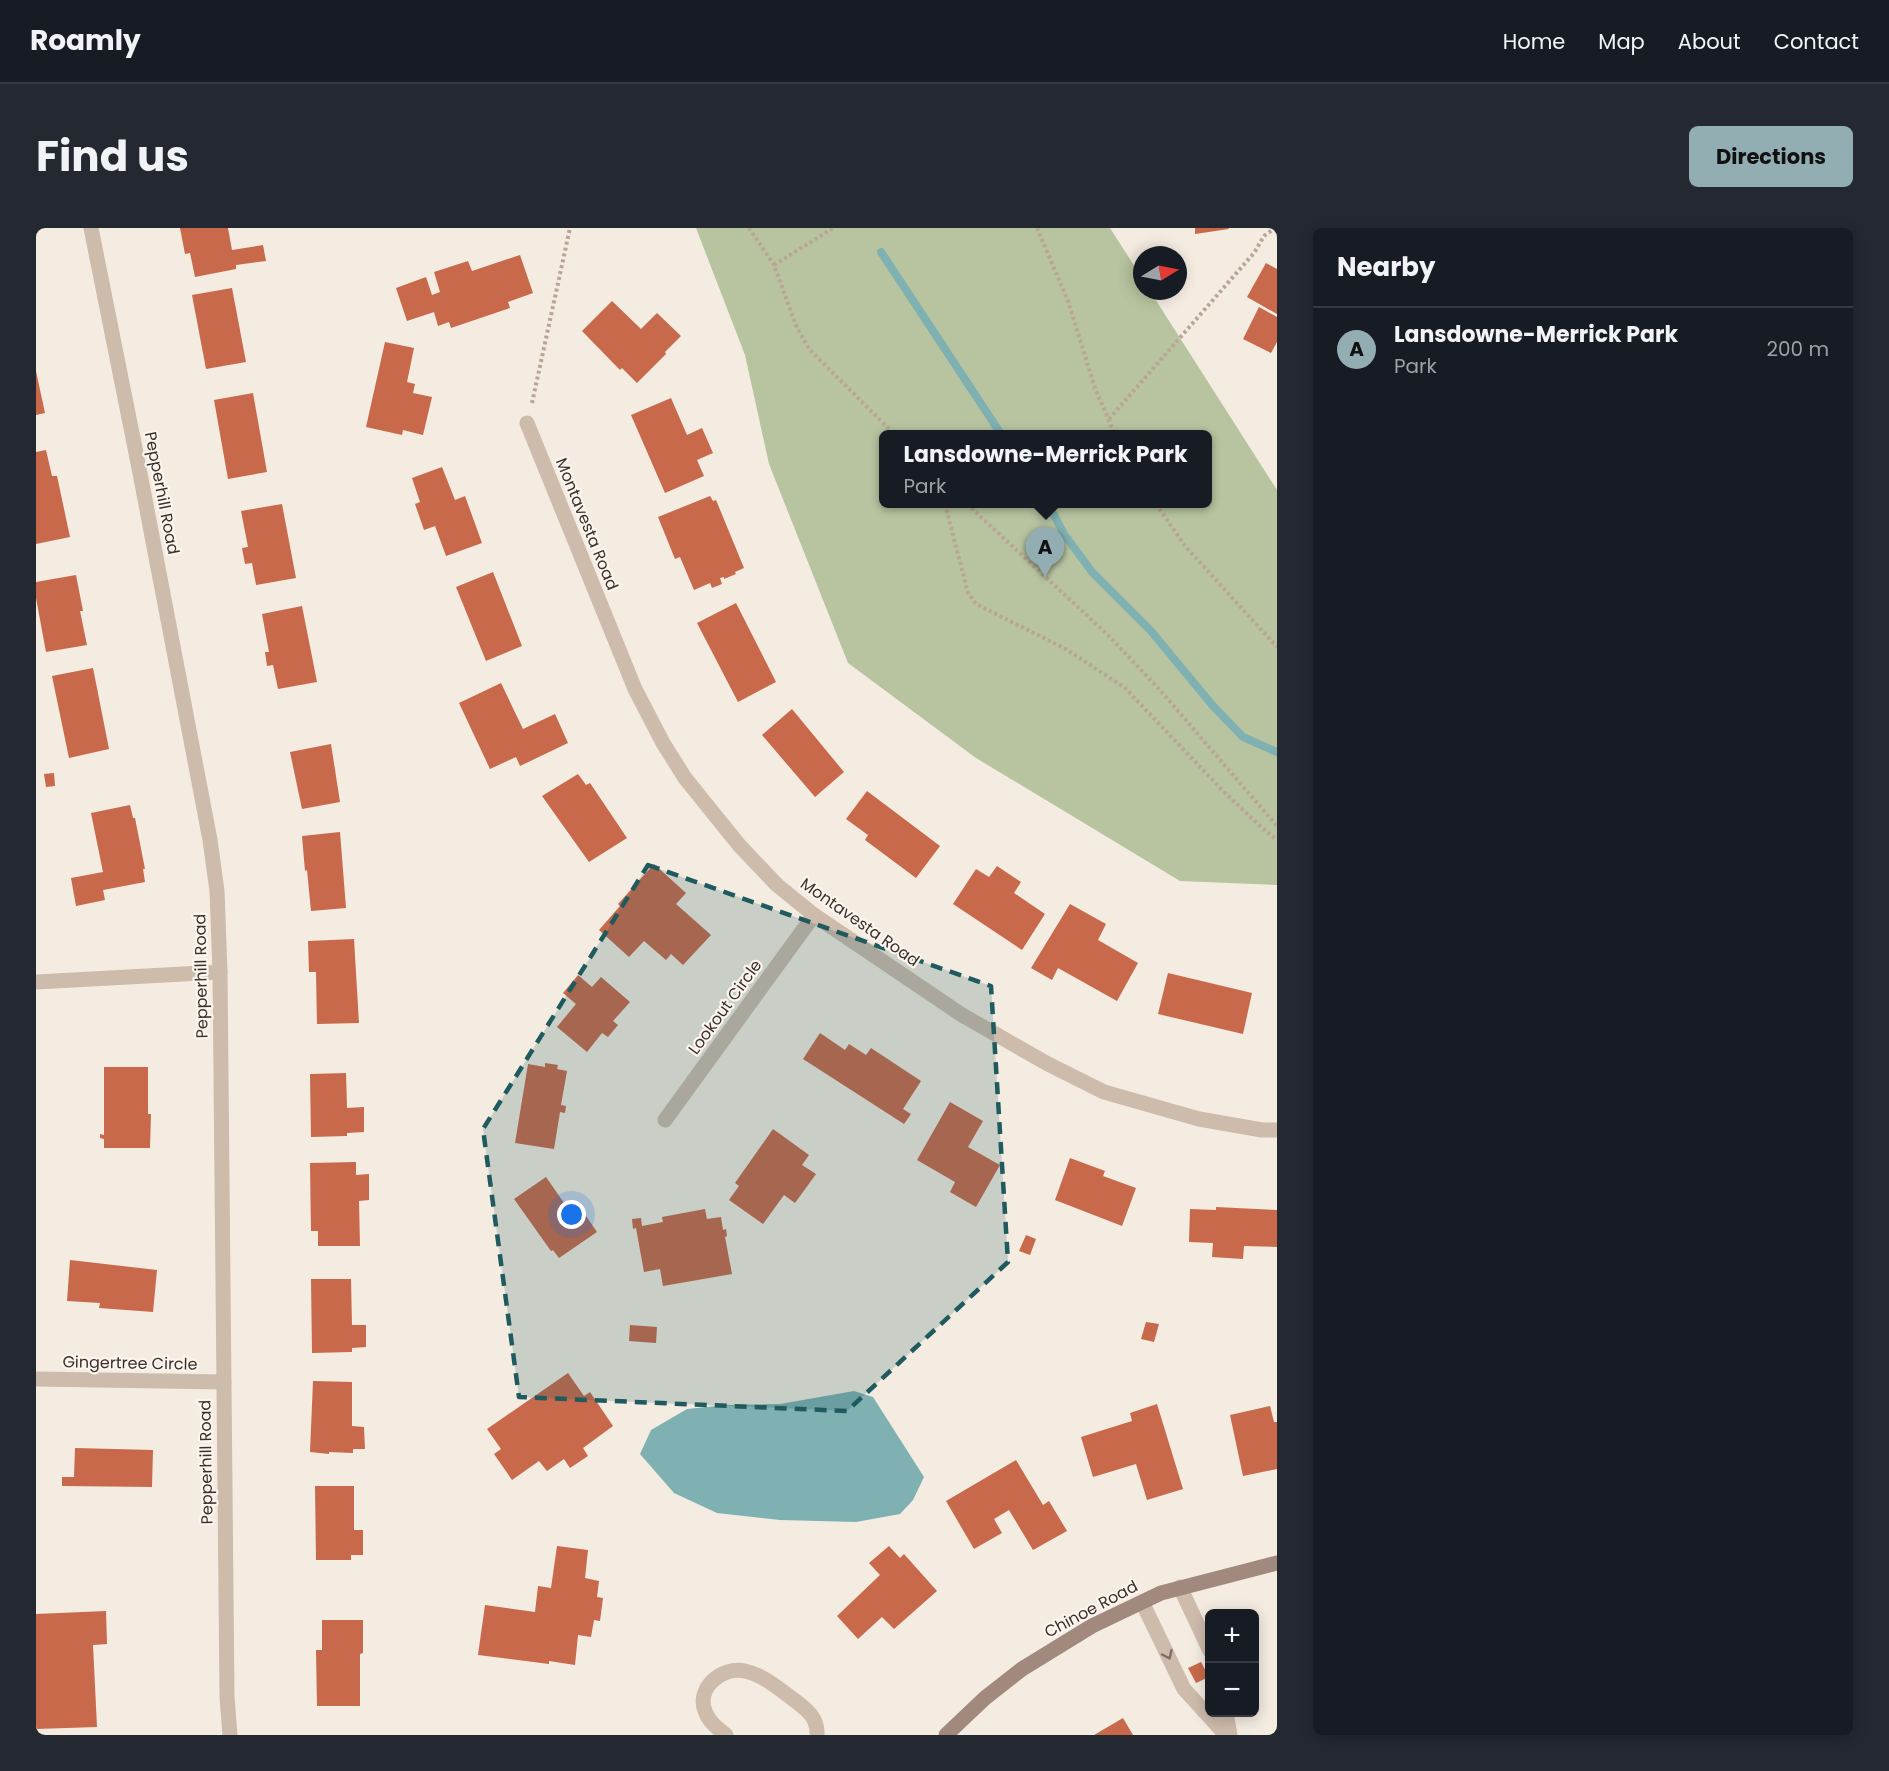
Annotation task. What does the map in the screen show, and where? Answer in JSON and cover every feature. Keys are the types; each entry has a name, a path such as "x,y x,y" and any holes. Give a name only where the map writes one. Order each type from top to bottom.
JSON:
{"street":[{"name":"Pepperhill Road","path":"91,228 210,840 217,891 220,972 227,1697 230,1735"},
{"name":"Montavesta Road","path":"527,423 635,689 663,743 685,778 739,844 777,885 814,915 962,1014 1048,1064 1104,1092 1199,1119 1262,1130 1277,1130"},
{"name":"Lookout Circle","path":"664,1120 814,915"},
{"path":"36,982 220,972"},
{"name":"Gingertree Circle","path":"36,1379 224,1382"},
{"name":"Chinoe Road","path":"946,1735 985,1698 1022,1669 1092,1626 1180,1587 1277,1563"},
{"path":"1180,1587 1205,1642"},
{"path":"1142,1602 1184,1689 1226,1735"},
{"path":"726,1735 712,1725 702,1698 708,1686 717,1677 728,1671 744,1671 761,1677 806,1709 813,1716 818,1735"},
{"path":"1227,1717 1230,1735"}],"path":[{"path":"527,423 570,228"},
{"path":"749,228 774,265 797,328 810,350 889,430"},
{"path":"774,265 833,228"},
{"path":"1036,228 1068,301 1096,391 1113,430"},
{"path":"1108,419 1254,253 1264,236 1275,228"},
{"path":"946,508 968,593 976,604 1066,649 1125,688 1214,782 1277,840"},
{"path":"971,508 1108,635 1159,689 1277,826"},
{"path":"1158,508 1185,546 1277,647"}],"highlighted area":[{"path":"648,865 991,986 1008,1262 847,1411 519,1397 483,1129"}],"green space":[{"path":"696,228 1110,228 1133,264 1133,300 1156,300 1277,490 1277,885 1180,881 976,758 848,663 769,464 745,355"}],"water":[{"path":"854,1391 873,1397 924,1477 913,1500 900,1514 856,1522 780,1520 717,1513 674,1493 640,1454 651,1430 687,1409 726,1405 780,1404"}],"building":[{"path":"180,228 228,228 232,250 263,245 266,261 236,265 236,269 195,277 190,253 185,254"},
{"path":"1195,228 1228,228 1229,229 1195,234"},
{"path":"520,255 533,293 508,302 510,308 451,328 449,322 438,326 434,312 407,321 396,288 426,277 432,295 440,292 434,272 468,261 472,271"},
{"path":"1266,263 1277,269 1277,314 1247,297"},
{"path":"232,288 246,362 206,369 192,295"},
{"path":"612,301 641,329 657,313 681,336 637,383 622,368 620,370 582,331"},
{"path":"1259,307 1277,317 1277,342 1271,353 1243,339"},
{"path":"385,342 414,348 407,382 415,384 413,393 432,397 423,435 403,430 402,435 366,427"},
{"path":"36,371 45,413 36,415"},
{"path":"253,393 267,472 228,479 214,400"},
{"path":"671,398 687,435 702,428 713,453 697,460 704,476 665,493 631,415"},
{"path":"46,450 52,476 57,476 70,537 36,544 36,452"},
{"path":"442,467 455,500 465,496 482,543 446,556 435,526 424,530 415,504 420,502 412,478"},
{"path":"710,496 713,501 716,500 744,568 724,579 724,577 720,578 722,584 712,588 710,583 694,590 680,557 675,559 658,517"},
{"path":"282,504 296,578 256,585 252,563 245,564 242,548 248,547 241,511"},
{"path":"493,572 522,646 486,661 456,587"},
{"path":"76,575 87,645 46,652 36,598 36,582"},
{"path":"736,603 776,682 738,702 697,623"},
{"path":"302,606 317,682 278,689 273,665 267,666 265,652 269,652 262,614"},
{"path":"93,668 109,749 69,758 52,676"},
{"path":"501,683 523,729 555,714 568,743 520,766 516,757 490,769 459,703"},
{"path":"792,709 844,772 815,797 762,735"},
{"path":"331,744 340,802 302,809 290,752"},
{"path":"54,773 55,786 46,787 44,774"},
{"path":"578,774 586,785 590,783 627,838 589,862 542,796"},
{"path":"867,791 940,846 916,878 865,840 868,835 846,819"},
{"path":"130,805 133,818 135,818 145,869 143,869 145,882 103,890 105,900 76,906 71,878 103,872 91,813"},
{"path":"340,832 346,908 311,911 302,836"},
{"path":"654,864 686,893 676,904 711,935 683,965 671,954 666,960 644,941 629,957 599,930 620,906 618,904"},
{"path":"997,866 1021,882 1014,893 1045,914 1022,950 953,904 976,869 989,877"},
{"path":"1070,904 1106,924 1098,940 1138,963 1117,1001 1058,968 1052,980 1031,968"},
{"path":"354,939 359,1023 317,1024 316,972 309,972 308,941"},
{"path":"1168,973 1252,993 1243,1034 1158,1014"},
{"path":"578,975 592,987 601,977 630,1002 613,1021 618,1025 608,1037 602,1033 587,1052 557,1027 576,1004 563,993"},
{"path":"820,1033 845,1050 849,1044 866,1055 871,1048 921,1081 903,1109 911,1114 904,1124 803,1059"},
{"path":"545,1063 558,1065 557,1069 567,1071 561,1105 566,1106 565,1113 560,1112 554,1149 515,1143 528,1064 545,1067"},
{"path":"104,1067 148,1067 148,1114 151,1114 150,1148 104,1148 104,1139 100,1138 100,1134 104,1135"},
{"path":"346,1073 347,1108 364,1107 364,1132 347,1133 347,1136 311,1137 310,1074"},
{"path":"950,1102 983,1121 968,1147 1000,1165 976,1207 950,1192 955,1182 917,1160"},
{"path":"773,1129 809,1155 802,1165 816,1174 795,1203 784,1195 763,1224 729,1200 739,1186 735,1183"},
{"path":"1070,1158 1105,1171 1103,1176 1136,1188 1122,1226 1055,1200"},
{"path":"356,1162 356,1175 369,1174 369,1200 359,1201 360,1246 318,1246 318,1231 311,1231 310,1163"},
{"path":"546,1177 571,1213 580,1207 597,1232 559,1258 553,1250 551,1251 514,1199"},
{"path":"1216,1207 1277,1210 1277,1247 1244,1246 1243,1259 1212,1257 1213,1243 1189,1242 1190,1209 1216,1210"},
{"path":"705,1209 707,1219 721,1217 723,1230 726,1229 727,1236 725,1237 732,1274 663,1286 660,1269 644,1272 636,1228 633,1229 632,1219 641,1218 642,1226 663,1222 662,1217"},
{"path":"1026,1235 1036,1239 1030,1255 1019,1251"},
{"path":"70,1260 157,1270 153,1312 99,1308 100,1303 67,1301"},
{"path":"311,1279 351,1279 352,1325 366,1325 366,1347 352,1348 352,1352 312,1353"},
{"path":"1146,1322 1159,1324 1154,1342 1141,1339"},
{"path":"630,1325 657,1327 656,1343 629,1341"},
{"path":"568,1373 584,1396 590,1392 613,1426 583,1448 588,1456 570,1468 564,1459 547,1471 539,1461 512,1480 494,1454 501,1449 487,1429"},
{"path":"313,1381 352,1382 352,1426 364,1427 365,1449 353,1449 353,1453 310,1452"},
{"path":"1157,1404 1183,1489 1147,1500 1136,1464 1093,1477 1081,1437 1132,1421 1130,1413"},
{"path":"1270,1406 1274,1422 1277,1422 1277,1469 1243,1476 1230,1415"},
{"path":"75,1448 153,1450 152,1487 62,1486 62,1477 74,1477"},
{"path":"1016,1460 1043,1505 1049,1501 1067,1531 1033,1550 1009,1510 994,1519 1002,1533 974,1549 946,1501"},
{"path":"315,1486 354,1486 354,1530 363,1530 363,1555 351,1555 351,1560 316,1560"},
{"path":"557,1546 588,1550 585,1578 599,1581 597,1597 603,1598 600,1621 594,1620 591,1637 578,1635 575,1665 478,1655 485,1605 535,1612 538,1586 551,1588"},
{"path":"889,1546 900,1558 904,1554 937,1591 894,1629 882,1617 858,1639 837,1616 880,1575 869,1563"},
{"path":"106,1611 107,1644 93,1645 97,1727 36,1729 36,1614"},
{"path":"322,1620 363,1620 363,1653 360,1654 360,1706 317,1706 316,1650 322,1650"},
{"path":"1201,1662 1205,1670 1205,1679 1196,1683 1188,1668"},
{"path":"1123,1718 1133,1735 1094,1735"}],"waterway":[{"path":"881,252 998,430"},
{"path":"1050,508 1064,534 1092,572 1151,631 1213,706 1243,737 1277,752"}],"place":[{"name":"Lansdowne-Merrick Park","path":"1045,577"}]}
